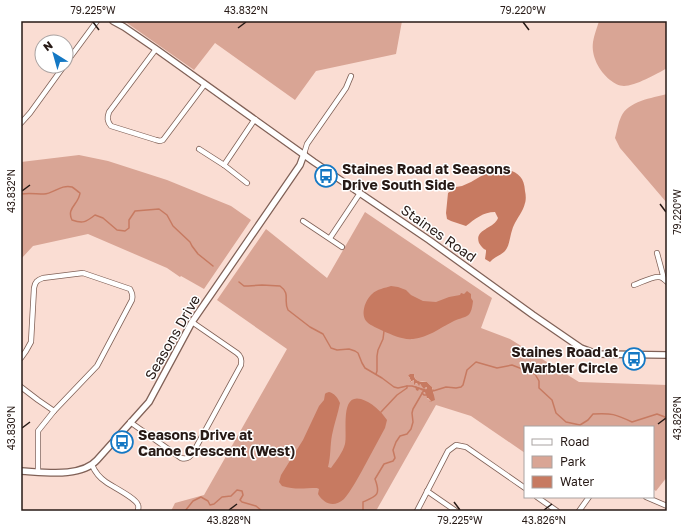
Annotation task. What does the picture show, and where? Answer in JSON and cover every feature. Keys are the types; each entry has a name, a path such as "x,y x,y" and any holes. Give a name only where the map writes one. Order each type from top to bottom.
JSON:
{"street":[{"path":"74,52 97,21"},
{"name":"Staines Road","path":"113,21 156,49 581,348 597,354 667,355"},
{"path":"156,49 109,112 107,120 112,126 156,140 163,140 205,84"},
{"path":"21,123 58,74"},
{"path":"304,154 307,144 346,88 351,76"},
{"path":"224,165 255,119"},
{"path":"199,149 224,165 247,183"},
{"name":"Seasons Drive","path":"21,471 68,472 84,469 98,460 148,402 192,322 300,165 304,154"},
{"path":"330,238 360,193"},
{"path":"303,221 342,247"},
{"path":"657,253 666,281"},
{"path":"21,358 31,342 34,288 37,280 83,273 130,289 132,300 97,366 54,411 38,431 38,471"},
{"path":"634,285 658,277 666,281"},
{"path":"130,422 181,458 186,459 190,457 194,451 242,361 241,357 237,353 192,322"},
{"path":"21,387 54,411"},
{"path":"416,511 448,451 456,445 466,447 524,487"},
{"path":"92,465 95,471 104,480 137,503 139,507 138,511"},
{"path":"427,491 456,511"},
{"path":"538,498 557,511"},
{"path":"579,511 588,498"},
{"path":"648,498 667,506"}],"green space":[{"path":"126,21 402,21 396,54 316,71 295,100 215,43 194,70"},
{"path":"599,21 667,21 667,68 634,84 624,86 612,81 599,68 593,53 593,39"},
{"path":"667,94 667,203 620,148 615,138 621,117 629,107 641,101"},
{"path":"79,155 108,161 167,180 231,206 251,220 204,289 181,276 180,277 167,268 88,234 33,246 21,259 21,162"},
{"path":"365,212 492,298 481,328 510,339 579,382 667,385 667,477 656,491 654,490 654,426 524,426 524,452 471,416 436,405 376,511 171,511 175,503 204,495 287,349 217,300 266,229 327,278","holes":["414,374 415,379 427,382 432,387 433,396 431,401 427,398 426,392 415,387 425,390 427,388 419,384 414,384 414,380 411,382 408,375"]}],"water":[{"path":"505,168 522,178 526,200 523,209 515,222 507,249 490,262 485,259 486,250 479,243 478,238 482,232 496,222 498,218 495,212 491,212 476,218 466,226 451,221 447,219 446,213 448,193 456,187 471,182 493,169"},
{"path":"391,286 406,290 411,295 423,301 436,302 460,295 461,293 464,294 467,291 471,294 473,301 471,311 467,316 452,322 429,335 413,339 394,336 370,325 364,316 365,304 369,297 376,291"},
{"path":"414,374 415,379 420,382 427,382 432,387 435,400 429,402 431,401 427,398 425,392 419,389 418,391 416,390 415,386 425,390 427,388 426,387 424,389 420,384 419,386 416,383 414,385 414,380 410,382 411,380 408,375"},
{"path":"329,392 336,396 340,403 332,435 328,467 331,468 344,447 346,439 347,408 350,402 354,399 365,400 376,407 387,420 385,428 352,488 344,499 333,504 326,502 320,497 318,494 319,489 317,488 291,488 282,486 279,482 281,475 303,440 319,406 324,400 325,394"}],"waterway":[{"path":"21,194 47,194 64,187 72,187 80,193 71,212 72,220 84,222 95,215 103,218 117,230 125,231 129,228 129,220 135,211 159,209 167,215 173,226 190,242 198,254 213,266"},
{"path":"239,282 244,286 280,286 286,294 288,310 310,327 323,334 331,348 337,350 349,349 355,351 358,353 365,368 394,387 398,388 412,386 427,390"},
{"path":"376,374 378,350 383,339 384,331"},
{"path":"433,390 446,387 461,387 463,385 467,370 476,362 497,368 512,365 535,374 539,381 539,388 552,400 556,413 566,422 580,425 588,420 593,414 613,415 632,422 657,414 665,417 667,423"},
{"path":"381,412 397,395 407,388 407,386"},
{"path":"363,511 363,502 372,498 378,492 375,479 384,464 393,461 395,458 393,450 396,442 400,436 407,434 411,429 413,422 413,409 424,390"},
{"path":"422,393 426,395"},
{"path":"185,511 193,501 201,497 208,501 210,505 214,504 222,497 231,496 237,490 242,491 243,495 240,500 242,502 256,506 262,511"}],"place":[{"name":"Staines Road at Seasons Drive South Side","path":"326,176"},
{"name":"Staines Road at Warbler Circle","path":"634,359"},
{"name":"Seasons Drive at Canoe Crescent (West)","path":"122,442"}]}
